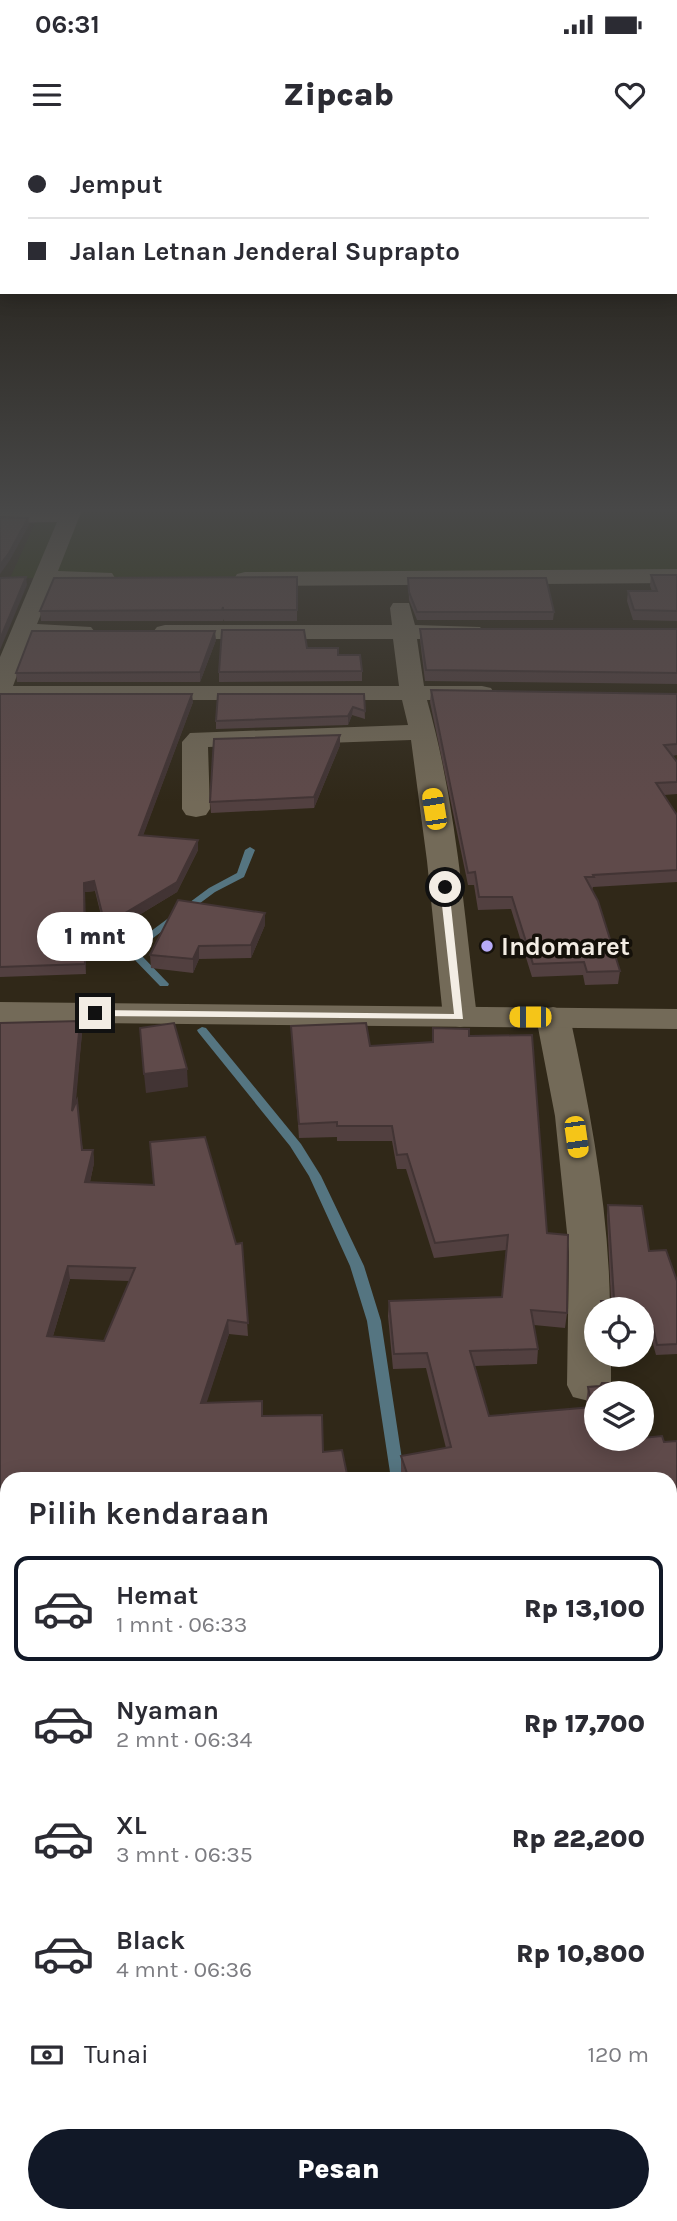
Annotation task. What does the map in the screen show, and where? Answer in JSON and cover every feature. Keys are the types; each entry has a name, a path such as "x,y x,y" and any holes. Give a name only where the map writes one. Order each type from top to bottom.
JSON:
{"street":[{"path":"0,686 32,607"},
{"path":"400,607 412,691 423,732 442,861 460,1017"},
{"path":"22,631 109,632"},
{"path":"137,632 499,632"},
{"path":"0,693 510,693"},
{"path":"196,809 195,743 199,740 423,732"},
{"path":"0,1012 677,1019"},
{"path":"554,1017 573,1116 586,1215 589,1252 589,1381"}],"building":[{"path":"0,607 13,607 0,639"},
{"path":"42,607 223,607 222,610 40,611"},
{"path":"223,607 297,607 297,610 223,610"},
{"path":"415,607 553,607 554,612 417,612"},
{"path":"633,607 677,607 677,611 634,610"},
{"path":"420,629 677,629 677,673 426,670"},
{"path":"222,630 304,630 307,648 338,648 338,655 360,655 362,671 219,672"},
{"path":"32,631 215,631 200,672 16,673"},
{"path":"431,690 677,694 677,744 664,745 677,762 677,782 656,783 677,815 677,870 585,877 598,901 620,971 587,972 584,962 533,964 512,897 479,897 475,872 468,873"},
{"path":"0,694 192,694 139,835 198,840 177,882 105,925 94,881 84,883 85,964 0,967"},
{"path":"218,694 364,694 365,711 353,707 348,716 216,721"},
{"path":"340,735 314,797 210,802 214,739"},
{"path":"178,900 265,913 251,945 199,946 193,959 150,955"},
{"path":"80,1021 72,1111 77,1100 82,1150 93,1150 85,1182 154,1185 150,1142 205,1137 236,1244 242,1243 248,1323 228,1320 201,1403 262,1401 262,1416 322,1415 323,1452 342,1450 347,1472 0,1472 0,1023","holes":["68,1266 135,1268 104,1341 47,1336"]},
{"path":"174,1023 187,1069 144,1074 140,1028"},
{"path":"366,1023 370,1046 433,1042 433,1028 469,1029 469,1036 532,1035 547,1233 568,1235 567,1313 531,1310 538,1349 470,1351 489,1416 584,1408 584,1451 654,1451 654,1437 662,1436 664,1442 677,1441 677,1472 407,1472 401,1456 451,1447 427,1353 394,1354 389,1301 502,1297 508,1235 435,1243 407,1154 397,1155 392,1126 337,1126 337,1122 299,1124 291,1026"},
{"path":"608,1205 642,1206 649,1251 666,1250 677,1281 677,1344 657,1345 654,1332 654,1297 614,1297"}],"waterway":[{"path":"164,984 137,957 140,943 212,890 241,875 250,850"},
{"path":"202,1030 295,1144 315,1176 357,1266 374,1321 397,1472"}],"place":[{"name":"Indomaret","path":"487,946"}],"route":[{"path":"95,1013 460,1017 445,887"}]}
